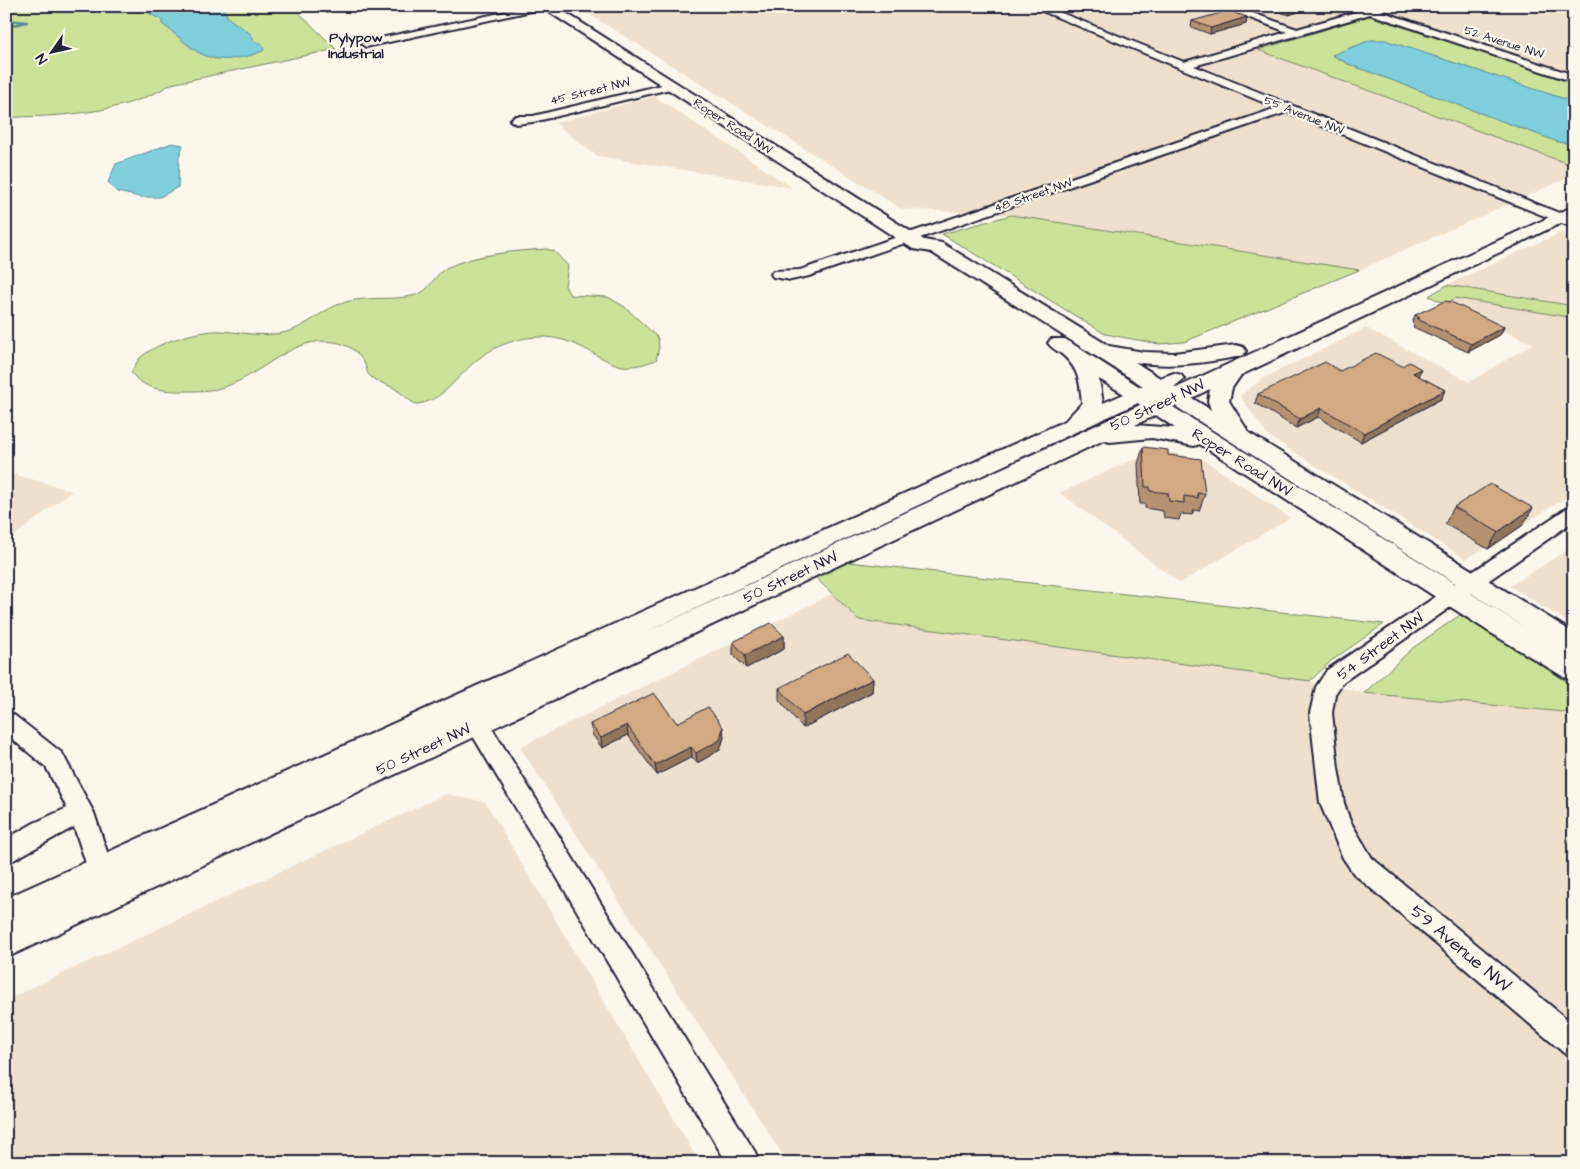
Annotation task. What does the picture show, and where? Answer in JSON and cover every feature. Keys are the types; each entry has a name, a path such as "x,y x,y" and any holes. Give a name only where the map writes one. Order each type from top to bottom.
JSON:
{"main road":[{"name":"Roper Road NW","path":"548,6 913,241 921,254 1074,343 1156,396 1253,446 1460,588 1574,670"},
{"name":"50 Street NW","path":"1236,360 1574,196"},
{"name":"50 Street NW","path":"6,943 107,896 471,714 1156,396 1569,217"},
{"path":"1074,343 1127,355 1155,359 1236,360 1220,387 1218,398 1228,418 1253,446"},
{"path":"1074,343 1088,370 1093,404 1074,435"},
{"name":"Roper Road NW","path":"1156,396 1220,448 1460,588 1574,646"},
{"path":"1074,435 1159,431 1181,435 1220,448"},
{"name":"50 Street NW","path":"6,914 101,870 471,714"}],"street":[{"path":"366,44 548,6"},
{"name":"55 Avenue NW","path":"1034,6 1541,211 1569,217"},
{"path":"1223,6 1296,32"},
{"path":"1183,66 1385,6"},
{"name":"52 Avenue NW","path":"1369,11 1574,79"},
{"name":"45 Street NW","path":"516,120 533,119 670,86"},
{"name":"48 Street NW","path":"778,274 791,276 804,273 913,241 1287,108"},
{"name":"54 Street NW","path":"1352,850 1332,803 1321,713 1324,693 1335,676 1460,588 1574,512"},
{"path":"471,714 744,1163"},
{"path":"6,721 54,760 82,813 101,870 107,896"},
{"path":"6,853 27,837 56,822 82,813"},
{"name":"59 Avenue NW","path":"1352,850 1364,866 1574,1043"}],"shaded area":[{"path":"576,6 1560,6 1574,10 1574,83 1369,16 1259,50 1574,166 1574,175 1359,270 1011,215 902,209"},
{"path":"654,96 793,188 597,156 555,123"},
{"path":"1560,233 1574,234 1574,306 1447,285"},
{"path":"1455,298 1574,318 1574,493 1466,559 1268,436 1240,396 1264,378 1366,328 1469,382 1533,344 1446,304"},
{"path":"1168,452 1204,460 1290,518 1180,583 1060,493 1127,462"},
{"path":"6,472 72,491 6,542"},
{"path":"1574,546 1574,626 1510,586"},
{"path":"832,594 859,620 1310,681 1364,693 1574,713 1574,1163 788,1163 520,747"},
{"path":"446,794 485,802 700,1163 6,1163 6,1000"}],"green space":[{"path":"6,6 292,6 336,49 171,84 127,104 111,108 61,115 6,119"},
{"path":"1369,16 1574,83 1574,166 1258,50"},
{"path":"1011,215 1359,270 1184,342 1159,344 1105,334 942,234"},
{"path":"546,249 554,251 568,266 565,286 570,295 608,297 625,307 658,338 659,347 656,360 640,365 617,365 564,340 547,337 527,338 495,348 478,359 441,394 424,403 415,404 394,388 372,378 359,355 343,344 334,342 319,341 305,344 227,386 201,391 156,389 140,381 131,372 139,359 146,353 165,343 189,335 211,331 262,335 285,333 337,305 347,302 406,297 421,293 446,268 469,259 495,254"},
{"path":"1447,285 1574,306 1574,318 1455,298 1446,304 1429,296"},
{"path":"841,561 1384,624 1331,661 1310,681 859,620 812,574"},
{"path":"1460,615 1574,686 1574,713 1364,693 1414,647"}],"water":[{"path":"145,6 170,6 175,9 189,6 225,6 224,9 228,18 251,34 254,41 262,44 264,50 238,58 225,59 204,55 196,51 162,24 162,20 150,14"},
{"path":"1371,40 1385,40 1574,102 1574,144 1558,142 1348,64 1332,55"},
{"path":"172,143 183,145 179,158 178,187 160,197 140,197 117,192 108,182 116,164"}],"building":[{"path":"1228,11 1247,17 1211,28 1192,21"},
{"path":"1445,301 1451,302 1504,327 1471,344 1417,319 1420,318 1415,315"},
{"path":"1376,353 1402,366 1409,362 1421,369 1413,373 1445,390 1364,433 1321,408 1300,419 1258,394 1325,362 1340,371"},
{"path":"1143,447 1168,450 1168,455 1201,459 1205,494 1197,493 1198,498 1184,496 1184,503 1169,501 1168,493 1150,491 1150,487 1145,487"},
{"path":"1490,484 1533,508 1498,532 1454,507"},
{"path":"771,623 784,636 745,655 733,642"},
{"path":"848,653 873,679 803,715 779,688"},
{"path":"654,693 677,723 708,707 723,727 720,740 696,753 691,747 655,765 627,725 601,738 590,724"}],"waterway":[{"path":"6,9 26,6"},
{"path":"6,20 27,22 6,27"}],"district":[{"name":"Pylypow Industrial","path":"356,46"}]}
